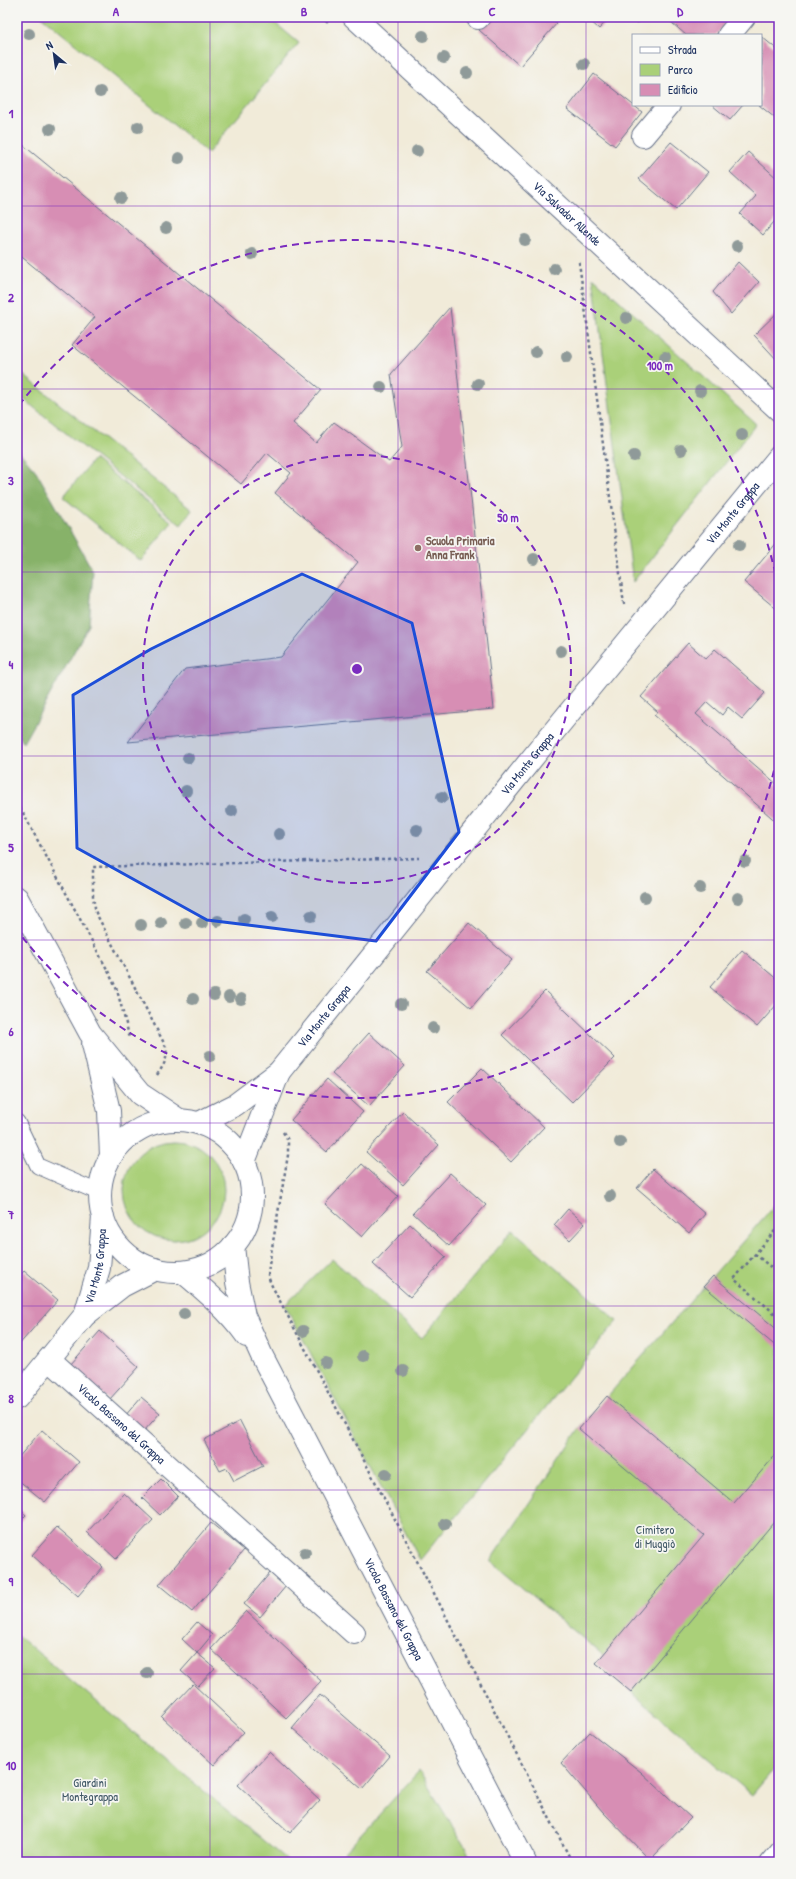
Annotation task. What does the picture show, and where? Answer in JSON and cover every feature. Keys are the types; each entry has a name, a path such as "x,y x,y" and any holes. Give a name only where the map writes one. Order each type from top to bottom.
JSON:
{"street":[{"name":"Via Salvador Allende","path":"354,17 779,410"},
{"path":"730,34 744,17"},
{"path":"643,136 668,106"},
{"name":"Via Monte Grappa","path":"189,1121 235,1105 278,1072 546,741 779,457"},
{"path":"17,898 90,1033 140,1094 189,1121 218,1132 233,1145 244,1162 251,1183 251,1206 246,1227 233,1246 219,1259 202,1267 183,1272 169,1272 156,1269 132,1258 114,1240 103,1217 100,1193 103,1173 111,1156 124,1140 140,1129 158,1122 189,1121"},
{"path":"90,1033 109,1111 111,1156"},
{"name":"Via Monte Grappa","path":"244,1162 278,1072"},
{"name":"Via Monte Grappa","path":"85,1315 99,1268 103,1217"},
{"path":"233,1246 237,1282 244,1316 262,1356"},
{"name":"Via Monte Grappa","path":"17,1397 85,1315 122,1286 156,1269"},
{"path":"183,1272 212,1296 236,1320 262,1356"},
{"name":"Vicolo Bassano del Grappa","path":"262,1356 525,1862"},
{"name":"Vicolo Bassano del Grappa","path":"49,1359 354,1633"}],"lane":[{"path":"17,1122 38,1166 100,1193"},
{"path":"768,1862 779,1849"}],"path":[{"path":"579,260 625,608"},
{"path":"17,802 108,971 117,990 127,1031 132,1044"},
{"path":"154,1078 165,1064 167,1055 166,1047 96,913 93,897 93,866 420,858"},
{"path":"281,1128 288,1140 288,1155 269,1265 268,1276 273,1289 436,1597 572,1862"},
{"path":"779,1226 734,1279 779,1317"},
{"path":"774,1231 779,1235"},
{"path":"755,1254 779,1274"}],"highlighted area":[{"path":"302,574 412,623 459,832 376,941 207,920 77,848 73,695 151,649"}],"green space":[{"path":"42,17 268,17 299,43 208,153"},
{"path":"593,277 756,424 633,582"},
{"path":"17,370 192,510 181,525 17,394"},
{"path":"17,449 36,471 93,571 89,625 23,743 17,731"},
{"path":"94,459 172,522 141,561 63,497"},
{"path":"174,1140 193,1144 209,1155 220,1171 224,1190 220,1209 209,1225 193,1236 174,1240 155,1236 139,1225 128,1209 124,1190 128,1171 139,1155 155,1144"},
{"name":"Cimitero di Muggiò","path":"779,1200 779,1763 752,1795 631,1692 603,1655 490,1561 579,1429"},
{"path":"513,1230 617,1321 420,1560 285,1305 332,1259 422,1338"},
{"name":"Giardini Montegrappa","path":"17,1635 289,1862 17,1862"},
{"path":"419,1771 474,1862 336,1862"}],"building":[{"path":"491,17 549,17 557,23 520,66 479,30"},
{"path":"586,17 610,17 599,29"},
{"path":"630,17 643,17 638,23"},
{"path":"665,17 730,17 717,34 685,34"},
{"path":"762,37 779,51 779,114 775,118 760,106 762,106"},
{"path":"594,74 632,104 632,106 634,106 642,112 615,146 567,109"},
{"path":"713,106 742,106 730,120"},
{"path":"17,140 321,390 293,423 316,443 334,422 389,462 402,447 391,374 450,307 494,709 128,742 185,669 281,657 358,562 275,493 291,473 267,453 241,484 72,345 95,317 17,253"},
{"path":"671,142 708,172 676,210 639,179"},
{"path":"748,152 779,180 779,216 763,235 740,214 756,196 730,172"},
{"path":"738,262 759,282 731,314 713,292"},
{"path":"779,311 779,362 754,335"},
{"path":"779,540 779,611 744,582"},
{"path":"688,643 706,659 715,649 765,693 742,719 728,707 722,715 707,702 696,714 779,786 779,824 654,715 658,712 641,697"},
{"path":"469,923 512,960 471,1008 427,971"},
{"path":"742,950 779,981 779,1002 757,1027 710,987"},
{"path":"545,991 615,1058 572,1102 502,1035"},
{"path":"369,1033 405,1066 369,1106 332,1074"},
{"path":"482,1068 544,1127 511,1162 448,1102"},
{"path":"327,1079 363,1112 327,1152 291,1120"},
{"path":"403,1112 439,1145 403,1185 366,1152"},
{"path":"362,1164 398,1196 362,1237 325,1204"},
{"path":"653,1169 705,1214 689,1233 637,1188"},
{"path":"450,1173 486,1205 449,1246 413,1213"},
{"path":"568,1209 585,1224 570,1240 554,1225"},
{"path":"410,1224 446,1257 410,1297 373,1264"},
{"path":"24,1271 58,1300 17,1347 17,1279"},
{"path":"713,1276 779,1331 779,1349 704,1286"},
{"path":"100,1331 139,1367 109,1400 70,1365"},
{"path":"607,1396 734,1503 779,1451 779,1516 631,1692 596,1663 704,1535 579,1429"},
{"path":"141,1397 160,1413 144,1431 125,1416"},
{"path":"240,1421 263,1466 234,1481 227,1468 220,1471 204,1440"},
{"path":"42,1430 79,1462 45,1502 17,1479 17,1459"},
{"path":"161,1479 178,1496 160,1515 142,1498"},
{"path":"124,1493 153,1520 116,1559 87,1532"},
{"path":"17,1507 26,1515 17,1524"},
{"path":"211,1523 244,1550 192,1612 159,1585"},
{"path":"57,1527 103,1567 78,1596 32,1555"},
{"path":"270,1573 286,1586 260,1617 244,1604"},
{"path":"246,1611 321,1681 286,1718 211,1649"},
{"path":"197,1622 212,1635 197,1653 182,1639"},
{"path":"197,1653 215,1668 198,1686 181,1671"},
{"path":"193,1684 244,1732 214,1765 162,1717"},
{"path":"320,1695 390,1756 362,1789 292,1728"},
{"path":"590,1732 641,1772 691,1818 650,1860 603,1812 561,1763"},
{"path":"269,1752 320,1800 290,1833 238,1785"}],"place":[{"name":"Scuola Primaria Anna Frank","path":"418,548"}]}
